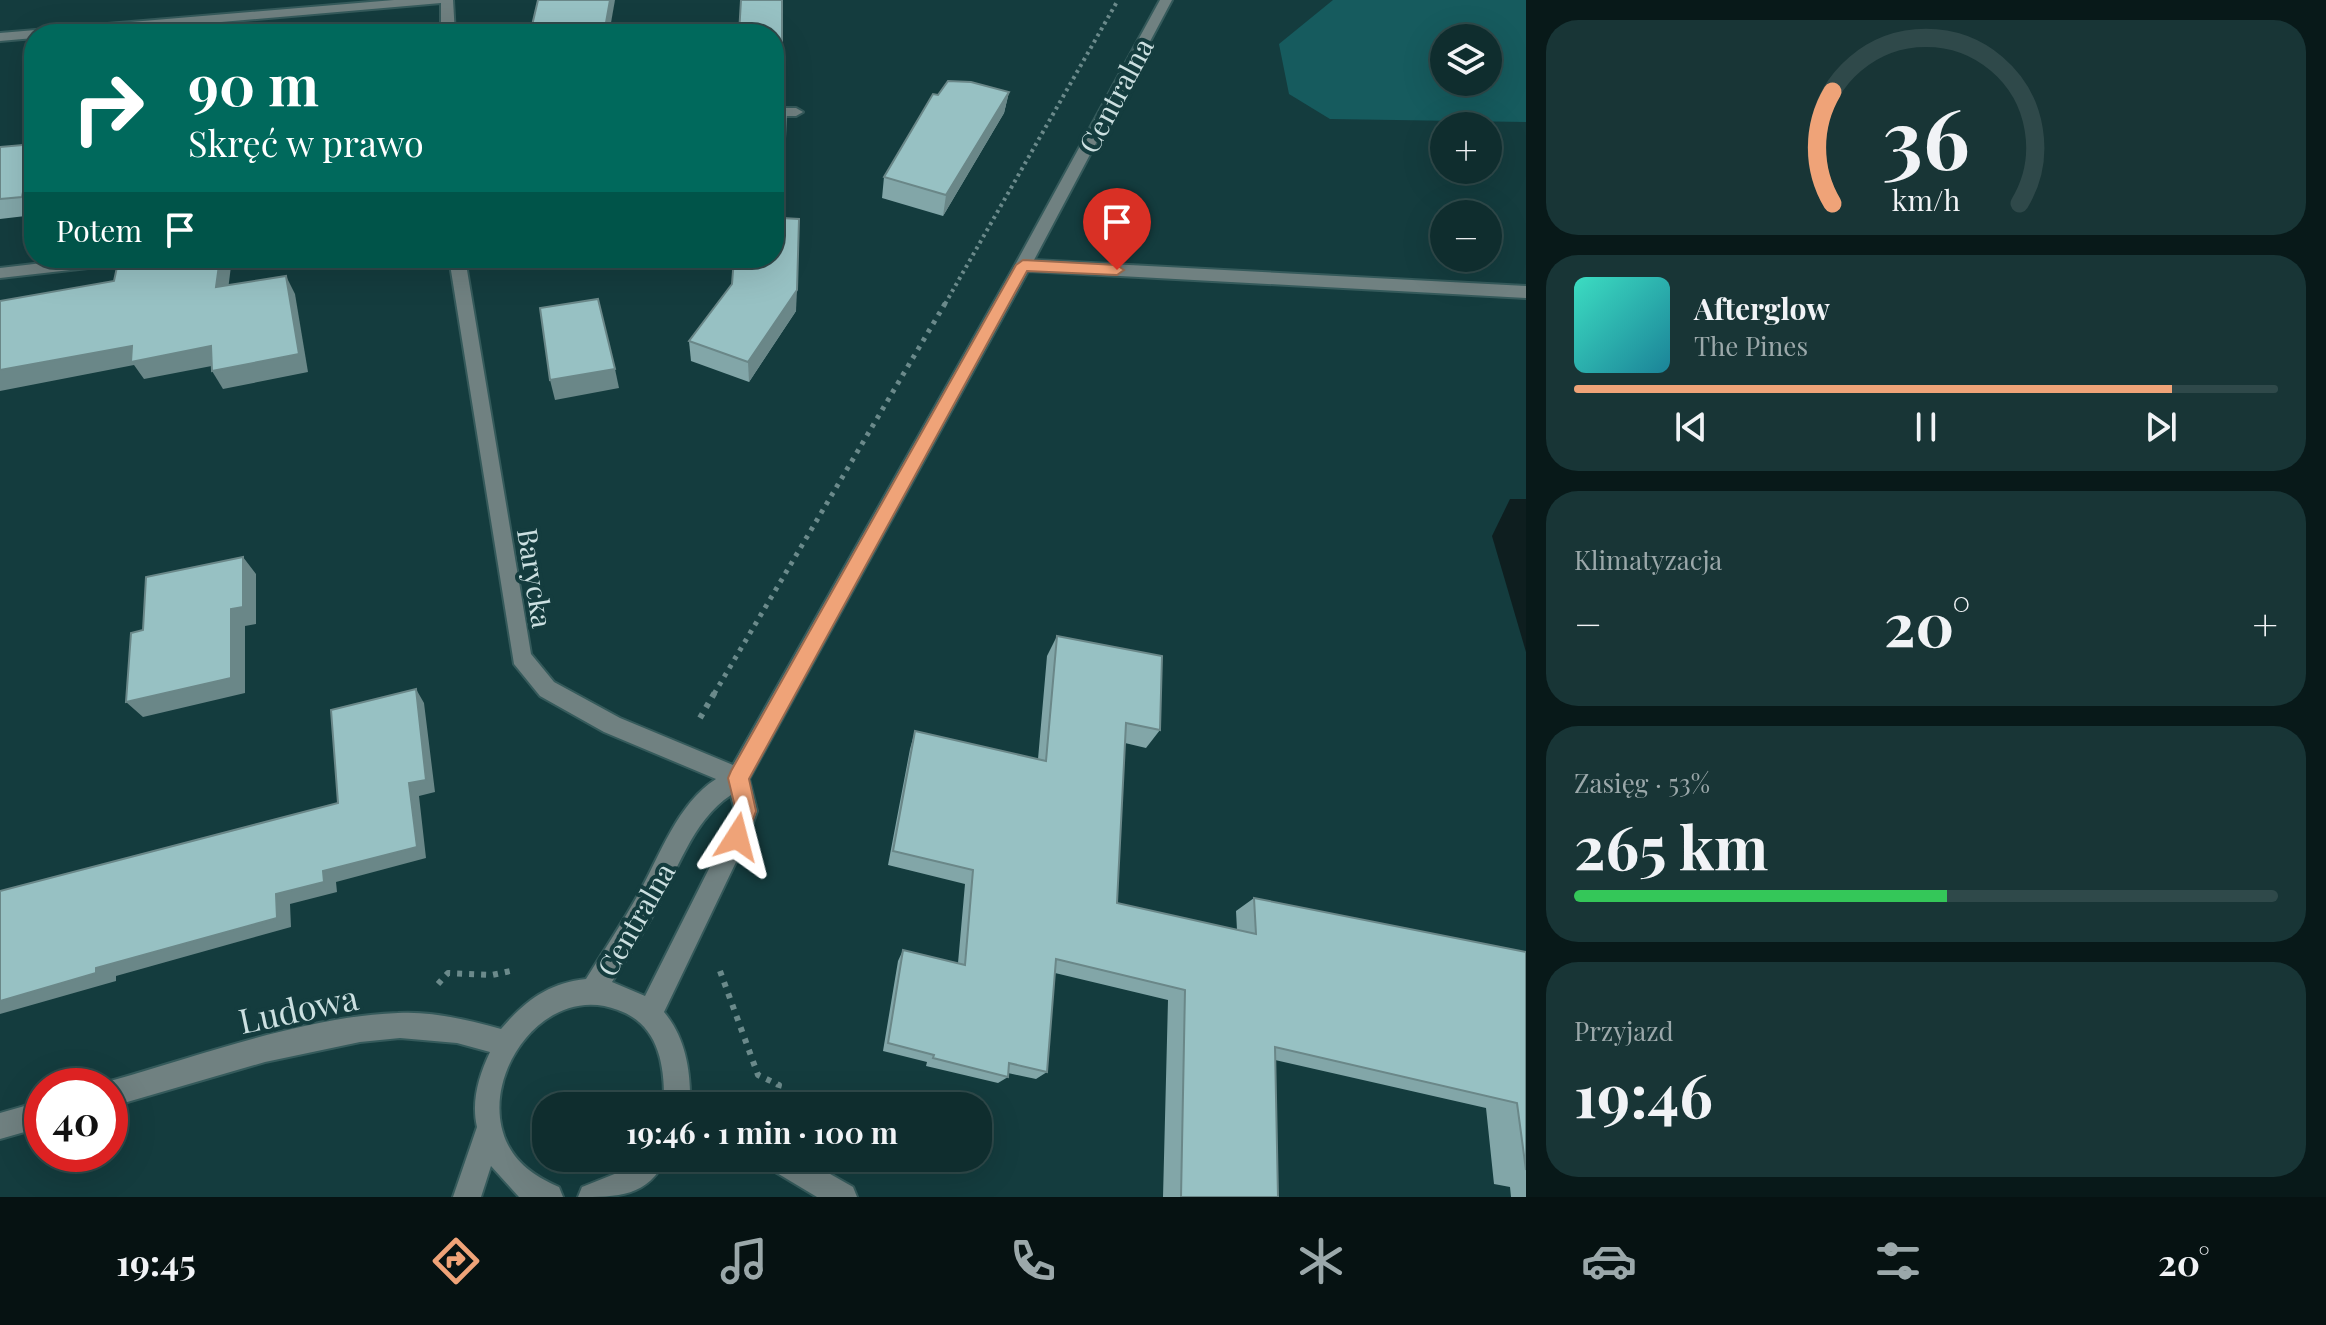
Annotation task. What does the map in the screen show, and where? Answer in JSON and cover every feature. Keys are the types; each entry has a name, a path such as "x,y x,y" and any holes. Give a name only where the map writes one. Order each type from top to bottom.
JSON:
{"street":[{"path":"154,24 439,0"},
{"path":"447,0 448,24"},
{"name":"Centralna","path":"594,989 646,904 685,830 711,795 738,778 1023,265 1166,0"},
{"path":"0,37 24,35"},
{"path":"784,112 796,112"},
{"path":"1023,265 1526,292"},
{"path":"0,273 44,268"},
{"name":"Barycka","path":"459,268 521,658 547,689 612,725 738,778"},
{"name":"Centralna","path":"650,1013 737,837 746,811 738,778"},
{"path":"549,1197 522,1183 502,1160 489,1130 487,1098 494,1065 505,1043 535,1010 563,994 594,989 625,996 650,1013 669,1040 678,1073 677,1092"},
{"name":"Ludowa","path":"128,1089 265,1049 360,1029 400,1025 457,1030 505,1043"},
{"path":"0,1126 24,1119"},
{"path":"467,1197 489,1130"},
{"path":"592,1197 615,1190 642,1172"},
{"path":"800,1172 843,1197"}],"path":[{"path":"679,755 966,268 1118,0"},
{"path":"694,923 722,935 714,955 758,1075 779,1085 777,1092"},
{"path":"400,1025 448,973 492,975 520,970"}],"shaded area":[{"path":"1333,0 1526,0 1526,122 1502,122 1502,112 1430,112 1430,121 1330,119 1289,94 1279,44"},
{"path":"1510,499 1526,499 1526,652 1492,536"}],"building":[{"path":"538,0 610,0 606,24 532,24"},
{"path":"741,0 782,0 782,24 740,24"},
{"path":"948,81 971,82 1009,92 946,195 884,177 933,94 938,95"},
{"path":"784,112 786,112 784,165"},
{"path":"24,145 22,197 0,199 0,147"},
{"path":"784,218 799,219 797,290 748,362 689,341 732,284 733,268 784,268"},
{"path":"117,268 219,268 216,287 286,276 299,354 212,371 211,346 131,362 132,346 0,370 0,301 114,281"},
{"path":"598,299 615,369 550,380 540,308"},
{"path":"243,557 243,607 231,609 231,678 126,702 131,633 143,630 146,577"},
{"path":"1057,636 1162,656 1160,730 1126,723 1117,903 1256,934 1254,898 1526,952 1526,1170 1517,1103 1275,1047 1278,1197 1181,1197 1185,990 1056,959 1047,1072 1009,1063 1008,1077 888,1043 903,950 965,965 973,870 893,851 915,731 1046,761"},
{"path":"416,689 426,780 409,783 417,847 323,871 324,882 276,894 277,918 96,968 96,973 0,1001 0,891 338,803 331,710"}],"route":[{"path":"737,837 746,811 738,778 1023,265 1117,270"}]}
